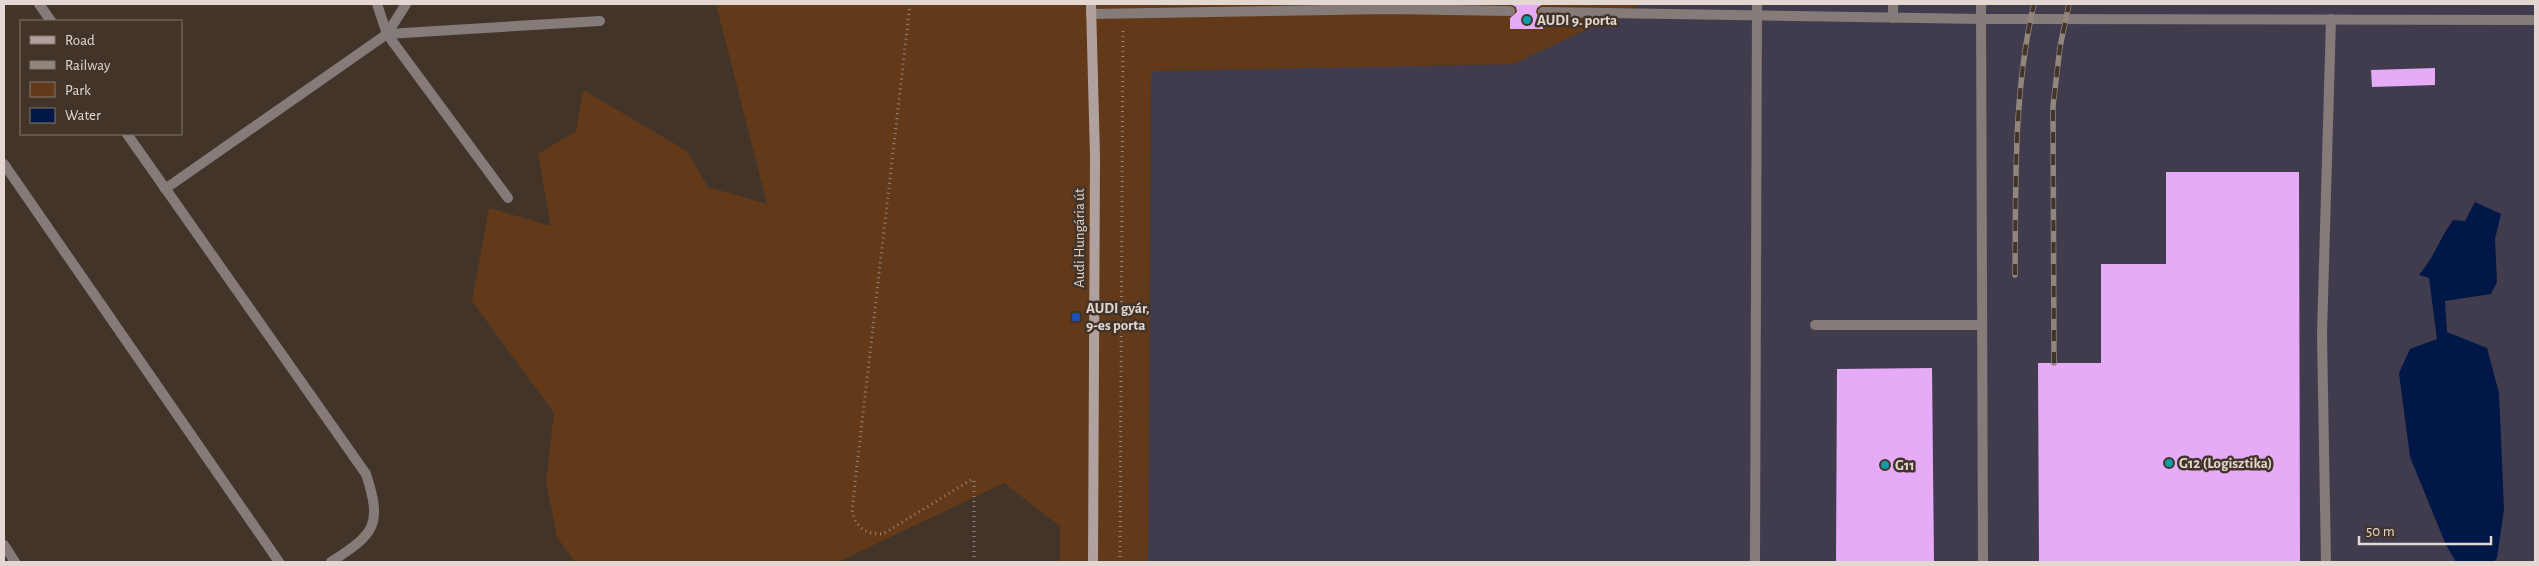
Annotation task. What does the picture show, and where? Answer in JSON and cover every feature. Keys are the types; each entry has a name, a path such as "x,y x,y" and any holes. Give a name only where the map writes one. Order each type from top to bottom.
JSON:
{"street":[{"name":"Audi Hungária út","path":"1091,9 1095,157 1094,562"}],"lane":[{"path":"39,4 50,20"},
{"path":"377,4 387,34 508,198"},
{"path":"165,189 387,34 406,4"},
{"path":"1893,4 1893,18"},
{"path":"1981,4 1983,562"},
{"path":"1091,9 1123,14 1388,9 1510,11"},
{"path":"1755,562 1757,9"},
{"path":"1543,12 1757,9 1893,18 2535,20"},
{"path":"2326,562 2322,334 2331,19"},
{"path":"387,34 600,21"},
{"path":"128,135 366,474 376,502 373,524 362,542 331,562"},
{"path":"4,164 278,562"},
{"path":"1815,325 1982,325"},
{"path":"4,545 15,562"}],"path":[{"path":"910,4 852,510 854,521 862,530 872,534 883,534 974,478 974,562"},
{"path":"1120,562 1123,14"}],"shaded area":[{"path":"1641,4 2535,4 2535,562 1148,562 1151,71 1513,64"}],"green space":[{"path":"716,4 1641,4 1513,64 1151,71 1148,562 1060,562 1060,526 1004,483 838,562 575,562 557,537 546,482 554,413 472,301 489,208 551,226 538,154 576,131 583,90 687,151 708,187 767,204"}],"water":[{"path":"2475,202 2501,214 2495,239 2497,282 2491,294 2445,301 2447,332 2487,348 2499,393 2504,509 2497,558 2494,562 2456,562 2446,545 2410,457 2399,373 2410,349 2437,339 2429,278 2419,275 2453,220 2465,221"}],"building":[{"name":"AUDI 9. porta","path":"1510,4 1543,4 1537,8 1536,12 1539,18 1543,19 1543,29 1510,29 1510,18 1517,12 1516,7"},
{"path":"2435,68 2435,85 2372,87 2371,70"},
{"name":"G12 (Logisztika)","path":"2166,172 2299,172 2300,562 2039,562 2038,363 2101,363 2101,264 2166,264"},
{"name":"G11","path":"1932,368 1934,562 1836,562 1837,369"}],"railway":[{"path":"2015,275 2019,105 2027,37 2034,4"},
{"path":"2054,363 2053,106 2060,47 2069,4"}],"place":[{"name":"AUDI 9. porta","path":"1527,20"},
{"name":"AUDI gyár, 9-es porta","path":"1076,317"},
{"name":"G12 (Logisztika)","path":"2169,463"},
{"name":"G11","path":"1885,465"}]}
